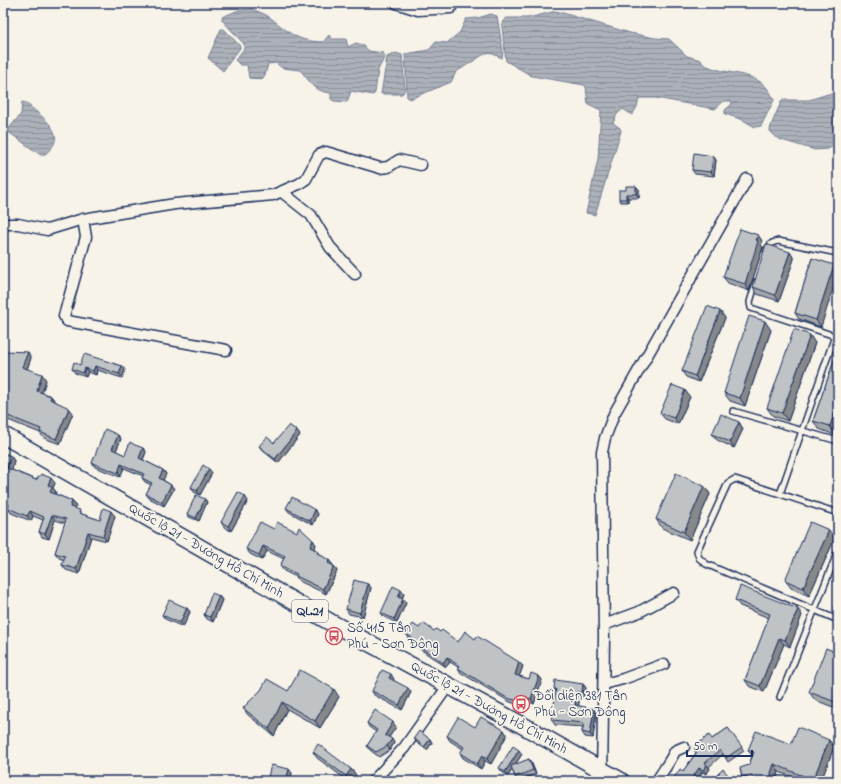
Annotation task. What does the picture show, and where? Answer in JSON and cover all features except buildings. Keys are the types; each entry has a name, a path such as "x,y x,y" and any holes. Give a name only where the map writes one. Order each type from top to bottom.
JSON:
{"highway":[{"name":"Quốc lộ 21 - Đường Hồ Chí Minh","path":"3,436 330,622 448,686 602,776 621,781"}],"street":[{"path":"396,3 418,10 451,8"},
{"path":"3,224 18,224 47,230 83,219 175,204 273,195 300,184 306,179 319,155 326,152 380,168 388,167 399,160 421,165"},
{"path":"602,776 604,625 602,452 608,427 747,179"},
{"path":"282,192 311,215 330,247 355,274"},
{"path":"83,219 86,237 64,316 66,321 226,350"},
{"path":"604,625 639,612 674,593"},
{"path":"604,684 623,679 664,664"},
{"path":"373,781 409,742 448,686"},
{"path":"657,781 664,769 669,765 675,751 684,747"}],"lane":[{"path":"765,253 767,246 778,241 838,253"},
{"path":"758,274 750,302 751,308 837,336"},
{"path":"780,494 837,336 838,327"},
{"path":"733,411 838,440"},
{"path":"838,513 741,480 735,480 728,483 697,550 699,558 706,564 813,611 838,620"},
{"path":"780,697 838,551"}],"shaded area":[{"path":"252,9 268,16 294,36 306,40 323,42 329,35 332,39 346,39 348,47 356,43 363,45 369,51 383,53 385,56 378,70 375,93 373,95 351,91 347,102 334,101 331,99 331,93 320,91 300,70 282,68 276,63 268,64 265,75 262,79 249,78 247,65 240,65 235,60 244,49 244,44 222,20 222,17 239,10"},
{"path":"556,11 630,33 669,39 687,56 701,60 702,63 711,68 742,75 761,82 774,100 761,126 755,127 743,120 725,114 725,110 732,104 731,101 724,101 715,109 656,98 639,98 637,107 632,115 623,109 617,114 613,123 620,128 621,131 595,215 586,213 598,159 601,110 588,104 586,87 584,85 532,76 506,61 502,27 504,20 507,18 528,18"},
{"path":"491,14 497,16 503,52 502,58 486,53 456,72 451,82 410,99 407,97 405,54 429,50 436,42 447,43 460,32 466,19 478,18"},
{"path":"221,29 224,29 240,46 223,71 208,58"},
{"path":"396,53 402,55 405,90 402,94 381,94 387,57"},
{"path":"828,94 838,94 838,144 828,149 815,150 778,139 770,131 782,100 809,100"},
{"path":"22,102 26,103 47,121 55,134 55,141 51,149 42,156 7,131 21,114"}],"place":[{"name":"Số 415 Tân Phú - Sơn Đông","path":"334,636"},
{"name":"Đối diện 381 Tân Phú - Sơn Đông","path":"521,704"}]}
